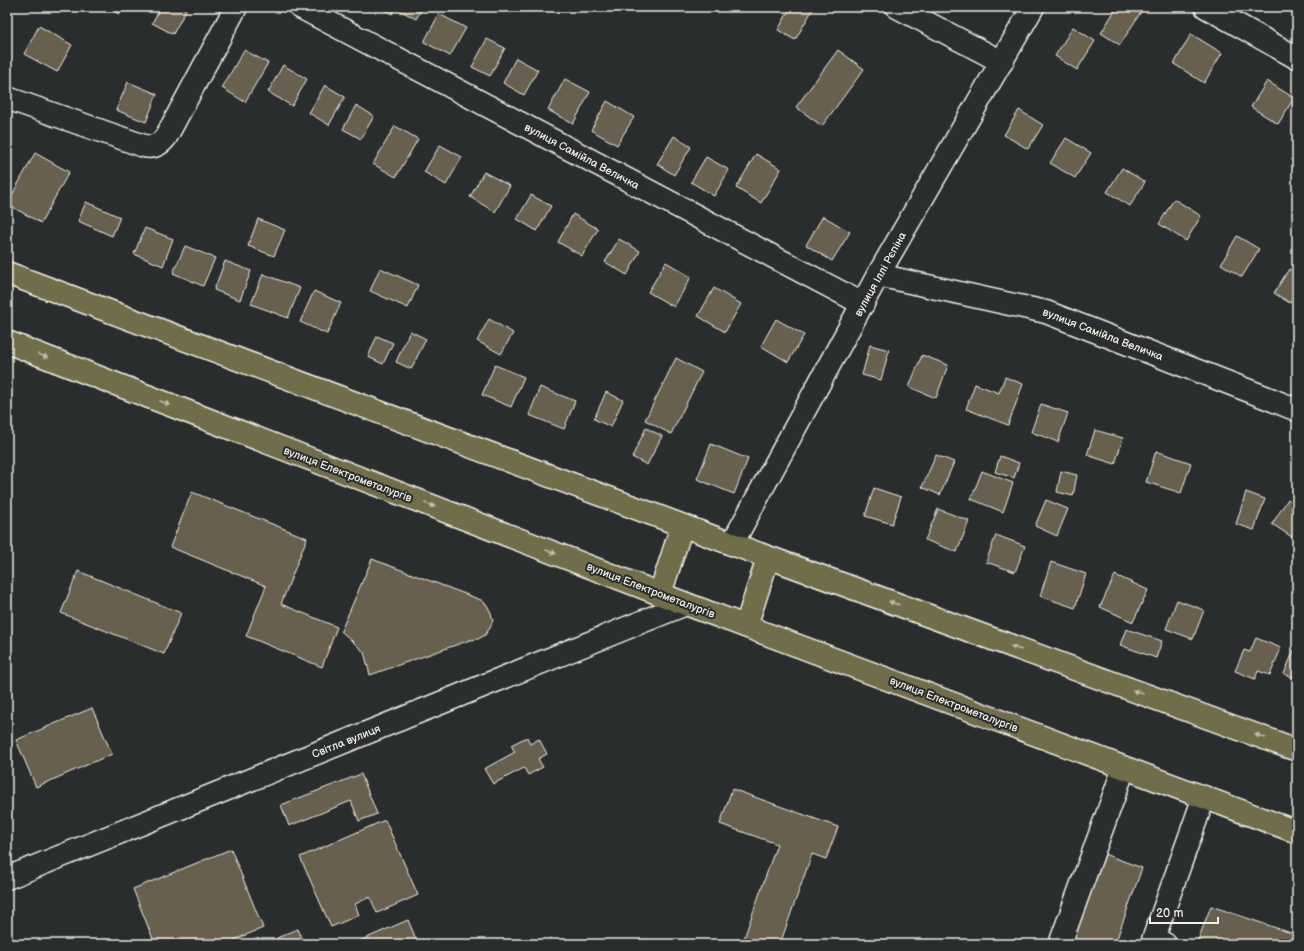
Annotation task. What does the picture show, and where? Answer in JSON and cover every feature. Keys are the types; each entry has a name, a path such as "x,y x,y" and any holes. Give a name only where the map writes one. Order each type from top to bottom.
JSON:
{"main road":[{"path":"7,273 768,558 1297,750"},
{"name":"вулиця Електрометалургів","path":"7,342 686,604 1297,832"},
{"path":"660,594 682,526"},
{"path":"746,626 768,558"}],"street":[{"path":"7,98 144,146 154,146 163,141 166,137 236,7"},
{"name":"вулиця Самійла Величка","path":"300,7 863,304"},
{"path":"898,7 1002,62"},
{"name":"вулиця Іллі Рєпіна","path":"732,544 878,275 1033,7"},
{"path":"1206,7 1297,58"},
{"name":"вулиця Самійла Величка","path":"878,275 1046,312 1297,410"},
{"name":"Світла вулиця","path":"7,878 686,604"},
{"path":"1060,944 1124,768"},
{"path":"1165,944 1153,940 1204,798"}],"building":[{"path":"105,7 123,7 119,14"},
{"path":"161,7 182,7 186,10 173,34 152,23"},
{"path":"383,7 423,7 416,19 396,8 392,14 382,9"},
{"path":"791,7 810,7 813,9 795,40 778,30"},
{"path":"1117,7 1144,7 1120,45 1101,33"},
{"path":"439,14 466,28 450,56 424,42"},
{"path":"39,26 72,45 57,72 24,54"},
{"path":"1073,27 1095,41 1077,70 1055,56"},
{"path":"1191,34 1222,53 1204,83 1174,64"},
{"path":"487,39 505,48 490,76 472,67"},
{"path":"244,50 268,63 245,102 222,88"},
{"path":"838,50 864,69 822,126 796,107"},
{"path":"516,58 538,70 524,95 503,83"},
{"path":"283,65 307,79 292,106 268,92"},
{"path":"565,79 590,92 573,124 548,110"},
{"path":"1267,81 1294,98 1278,124 1251,107"},
{"path":"128,82 157,94 146,122 116,110"},
{"path":"325,85 345,97 329,125 309,113"},
{"path":"607,101 634,117 617,145 591,130"},
{"path":"356,105 374,116 361,139 343,129"},
{"path":"1019,110 1043,125 1028,149 1004,135"},
{"path":"395,126 418,139 396,177 373,164"},
{"path":"674,136 691,147 674,175 657,164"},
{"path":"1066,138 1091,153 1075,178 1050,163"},
{"path":"440,145 462,157 446,185 424,172"},
{"path":"35,153 69,172 41,223 7,204"},
{"path":"756,154 781,169 761,203 736,188"},
{"path":"706,157 729,170 714,196 691,182"},
{"path":"1122,168 1145,182 1130,206 1107,192"},
{"path":"484,172 510,186 495,212 470,197"},
{"path":"531,195 551,206 537,231 517,219"},
{"path":"1174,199 1201,216 1186,241 1159,224"},
{"path":"86,202 120,217 112,236 78,221"},
{"path":"573,214 598,229 582,256 558,242"},
{"path":"823,216 850,232 832,261 806,245"},
{"path":"258,219 285,230 274,256 248,246"},
{"path":"145,228 173,239 163,266 134,254"},
{"path":"1237,236 1259,249 1242,277 1221,264"},
{"path":"619,239 640,251 627,275 605,262"},
{"path":"185,246 215,258 203,286 173,273"},
{"path":"225,261 251,271 240,300 214,290"},
{"path":"666,262 691,277 674,307 648,292"},
{"path":"380,268 418,285 408,308 370,291"},
{"path":"1289,269 1297,274 1297,292 1290,303 1274,293"},
{"path":"263,274 300,288 288,318 251,304"},
{"path":"714,288 741,304 725,332 698,316"},
{"path":"314,291 341,303 327,334 300,322"},
{"path":"489,319 513,333 501,354 477,341"},
{"path":"776,319 804,335 788,362 761,346"},
{"path":"410,331 426,339 411,369 396,362"},
{"path":"377,336 393,343 383,364 368,357"},
{"path":"870,345 889,350 881,380 862,375"},
{"path":"922,355 948,365 936,398 909,387"},
{"path":"676,358 702,372 671,434 645,420"},
{"path":"495,365 524,377 511,407 482,395"},
{"path":"1005,377 1023,384 1008,425 966,409 975,384 999,393"},
{"path":"540,387 575,401 564,429 529,415"},
{"path":"606,392 623,400 611,427 594,419"},
{"path":"1041,404 1068,413 1058,442 1031,432"},
{"path":"646,428 662,436 647,465 632,457"},
{"path":"1095,430 1123,438 1115,464 1087,455"},
{"path":"711,444 748,459 734,494 697,479"},
{"path":"1156,451 1191,463 1181,493 1146,482"},
{"path":"936,455 954,462 940,495 922,487"},
{"path":"1000,456 1019,463 1014,478 995,472"},
{"path":"982,471 1013,483 1003,512 971,499"},
{"path":"1061,471 1077,475 1073,496 1057,492"},
{"path":"874,488 901,497 892,524 865,516"},
{"path":"192,492 307,538 281,604 337,627 322,667 246,636 266,586 170,547"},
{"path":"1246,492 1265,499 1254,530 1236,524"},
{"path":"1288,499 1297,506 1297,528 1292,537 1272,524"},
{"path":"1046,500 1068,509 1057,536 1035,526"},
{"path":"938,509 969,521 957,552 925,540"},
{"path":"996,535 1025,546 1015,572 986,562"},
{"path":"372,559 481,600 487,605 491,613 493,620 490,628 485,635 478,639 470,640 370,675 364,652 341,631"},
{"path":"1051,562 1086,574 1075,608 1040,596"},
{"path":"78,571 181,613 164,654 61,613"},
{"path":"1115,575 1148,590 1133,622 1100,607"},
{"path":"1177,600 1204,610 1193,639 1166,629"},
{"path":"1126,629 1162,641 1156,658 1120,645"},
{"path":"1256,638 1281,648 1270,675 1258,671 1255,679 1235,671 1244,650 1250,652"},
{"path":"1294,650 1297,651 1297,679 1284,674"},
{"path":"92,708 112,754 36,787 16,740"},
{"path":"527,737 530,744 539,739 547,754 538,759 543,767 528,775 524,768 493,784 484,769 515,752 511,745"},
{"path":"361,774 377,814 359,821 351,801 289,826 281,805"},
{"path":"732,789 838,827 826,859 812,854 780,944 742,944 777,844 720,824"},
{"path":"385,820 418,895 377,913 370,897 355,904 359,915 331,927 300,857"},
{"path":"231,849 263,928 224,944 155,944 133,889"},
{"path":"1104,854 1142,868 1115,944 1072,944"},
{"path":"1211,906 1297,935 1297,944 1209,944 1198,940"},
{"path":"408,920 418,944 353,944"},
{"path":"298,929 304,944 279,944 277,938"}]}
